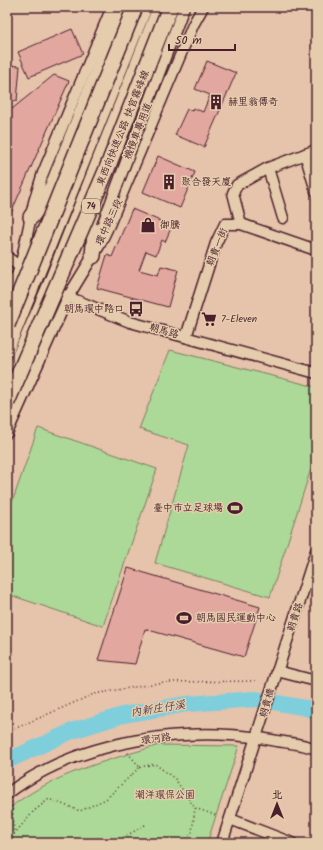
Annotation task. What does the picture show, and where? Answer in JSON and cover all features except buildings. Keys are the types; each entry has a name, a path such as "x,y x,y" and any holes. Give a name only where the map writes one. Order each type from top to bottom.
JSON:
{"highway":[{"path":"31,217 52,188 124,7"},
{"path":"7,325 135,7"},
{"name":"東西向快速公路 快官霧峰線","path":"7,402 106,171 160,7"},
{"name":"74","path":"92,256 99,223 183,7"}],"street":[{"path":"7,297 20,268 34,202 44,173 112,7"},
{"path":"34,202 72,124 116,7"},
{"path":"7,354 147,7"},
{"path":"7,380 47,287 160,7 193,25"},
{"name":"環中路三段","path":"7,433 68,297 109,225 193,25 203,7"},
{"path":"240,224 233,193 237,185 268,168 316,150"},
{"path":"305,154 316,191"},
{"path":"268,168 282,218"},
{"name":"朝貴一街","path":"186,337 219,237 225,224 240,224 316,250"},
{"name":"朝馬路","path":"7,257 47,287 130,322 316,373"},
{"name":"朝馬路","path":"7,267 20,268"},
{"name":"朝貴路","path":"272,684 312,582 316,551"},
{"path":"277,671 316,681"},
{"name":"朝貴橋","path":"256,737 272,684"},
{"name":"環河路","path":"9,793 30,778 65,761 121,744 162,737 229,735 256,737 316,748"},
{"path":"222,843 256,737"},
{"path":"230,819 292,843"}],"path":[{"path":"7,732 94,694 164,682 258,681"},
{"path":"121,744 140,767"},
{"path":"7,839 14,834 34,811 49,799 80,812 106,799 140,767 155,764 175,779 195,808 218,816"},
{"path":"9,793 14,834"},
{"path":"186,843 192,832 195,808"},
{"path":"119,843 119,840 145,825"}],"green space":[{"name":"臺中市立足球場","path":"170,350 316,387 316,453 270,597 155,563 189,445 139,429"},
{"path":"38,428 157,469 103,626 7,594 7,517"},
{"name":"潮洋環保公園","path":"159,745 239,746 207,843 7,843 7,810 24,798 60,778 80,770"}],"waterway":[{"name":"內新庄仔溪","path":"7,761 72,731 123,715 187,704 256,699 316,711"}],"place":[{"name":"赫里翁傳奇","path":"216,102"},
{"name":"聚合發天廈","path":"169,182"},
{"name":"御騰","path":"148,225"},
{"name":"朝馬環中路口","path":"136,309"},
{"name":"7-Eleven","path":"209,319"},
{"name":"臺中市立足球場","path":"235,508"},
{"name":"朝馬國民運動中心","path":"184,618"}]}
